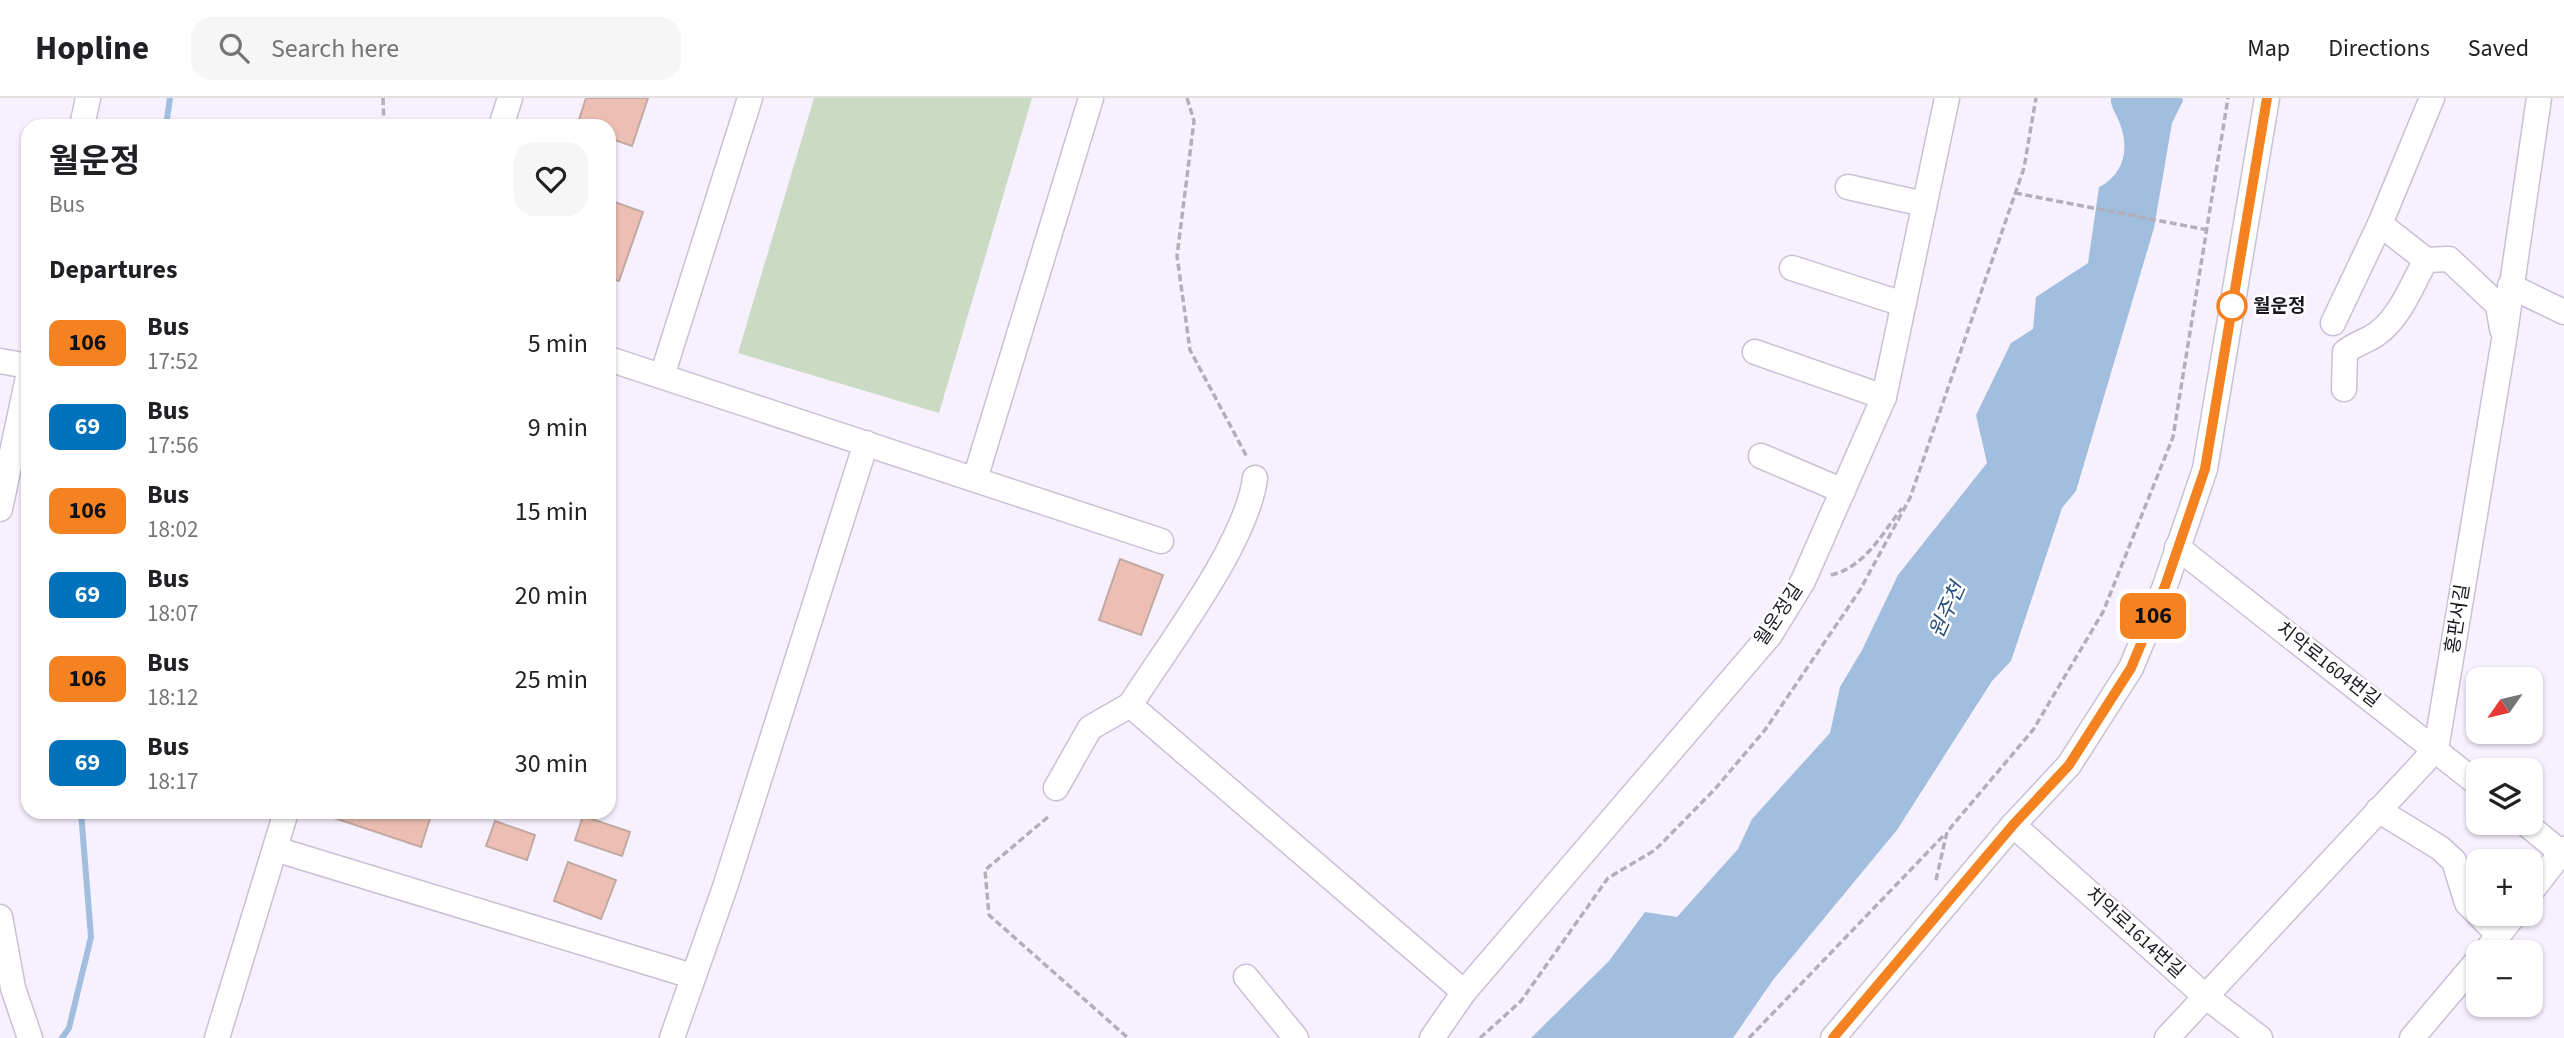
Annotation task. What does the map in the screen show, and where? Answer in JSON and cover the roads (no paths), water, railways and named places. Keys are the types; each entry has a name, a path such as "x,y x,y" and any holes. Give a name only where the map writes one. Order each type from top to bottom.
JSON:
{"street":[{"path":"84,119 88,98"},
{"path":"502,119 510,98"},
{"path":"662,376 750,98"},
{"path":"975,479 1091,98"},
{"name":"월운정길","path":"1432,1038 1464,992 1769,635 1803,581 1884,397 1947,98"},
{"path":"1833,1038 2013,825 2069,765 2131,668 2205,469 2267,98"},
{"path":"2333,323 2380,224 2432,98"},
{"name":"홍판서길","path":"2436,750 2504,340 2539,98"},
{"path":"1849,187 1924,204"},
{"path":"2380,224 2426,260 2449,259 2478,284 2498,305 2504,340"},
{"path":"2344,389 2345,352 2359,341 2377,334 2394,317 2426,260"},
{"path":"1792,268 1903,304"},
{"path":"2510,286 2564,312"},
{"path":"1755,352 1884,397"},
{"path":"0,361 21,365"},
{"path":"616,361 1161,541"},
{"path":"0,509 21,410"},
{"path":"672,1038 725,887 866,443"},
{"path":"1761,456 1843,491"},
{"path":"1055,788 1090,728 1130,705 1236,535 1252,498 1255,478"},
{"name":"치악로1604번길","path":"2177,547 2466,774"},
{"path":"1130,705 1464,992"},
{"path":"2167,1038 2436,750"},
{"path":"2378,810 2441,848 2454,861 2467,903 2490,940"},
{"path":"217,1038 284,819"},
{"name":"치악로1614번길","path":"2013,825 2205,996 2260,1038"},
{"path":"2541,835 2563,852 2543,877"},
{"path":"275,849 692,976"},
{"path":"0,917 13,988 30,1038"},
{"path":"2494,940 2505,926"},
{"path":"2412,1038 2466,974"},
{"path":"1247,977 1296,1038"}],"water":[{"name":"원주천","path":"2111,98 2182,98 2183,101 2172,123 2154,228 2076,491 2062,508 2011,661 1992,681 1897,830 1773,980 1733,1038 1531,1038 1609,961 1645,912 1677,917 1738,849 1752,819 1830,733 1840,687 1862,650 1898,575 1987,463 1976,415 2011,343 2033,329 2036,297 2088,263 2099,187 2119,169 2124,152 2123,134"}],"waterway":[{"path":"167,119 170,98"},
{"path":"62,1038 69,1028 91,937 82,819"}],"place":[{"name":"월운정","path":"2232,306"}]}
